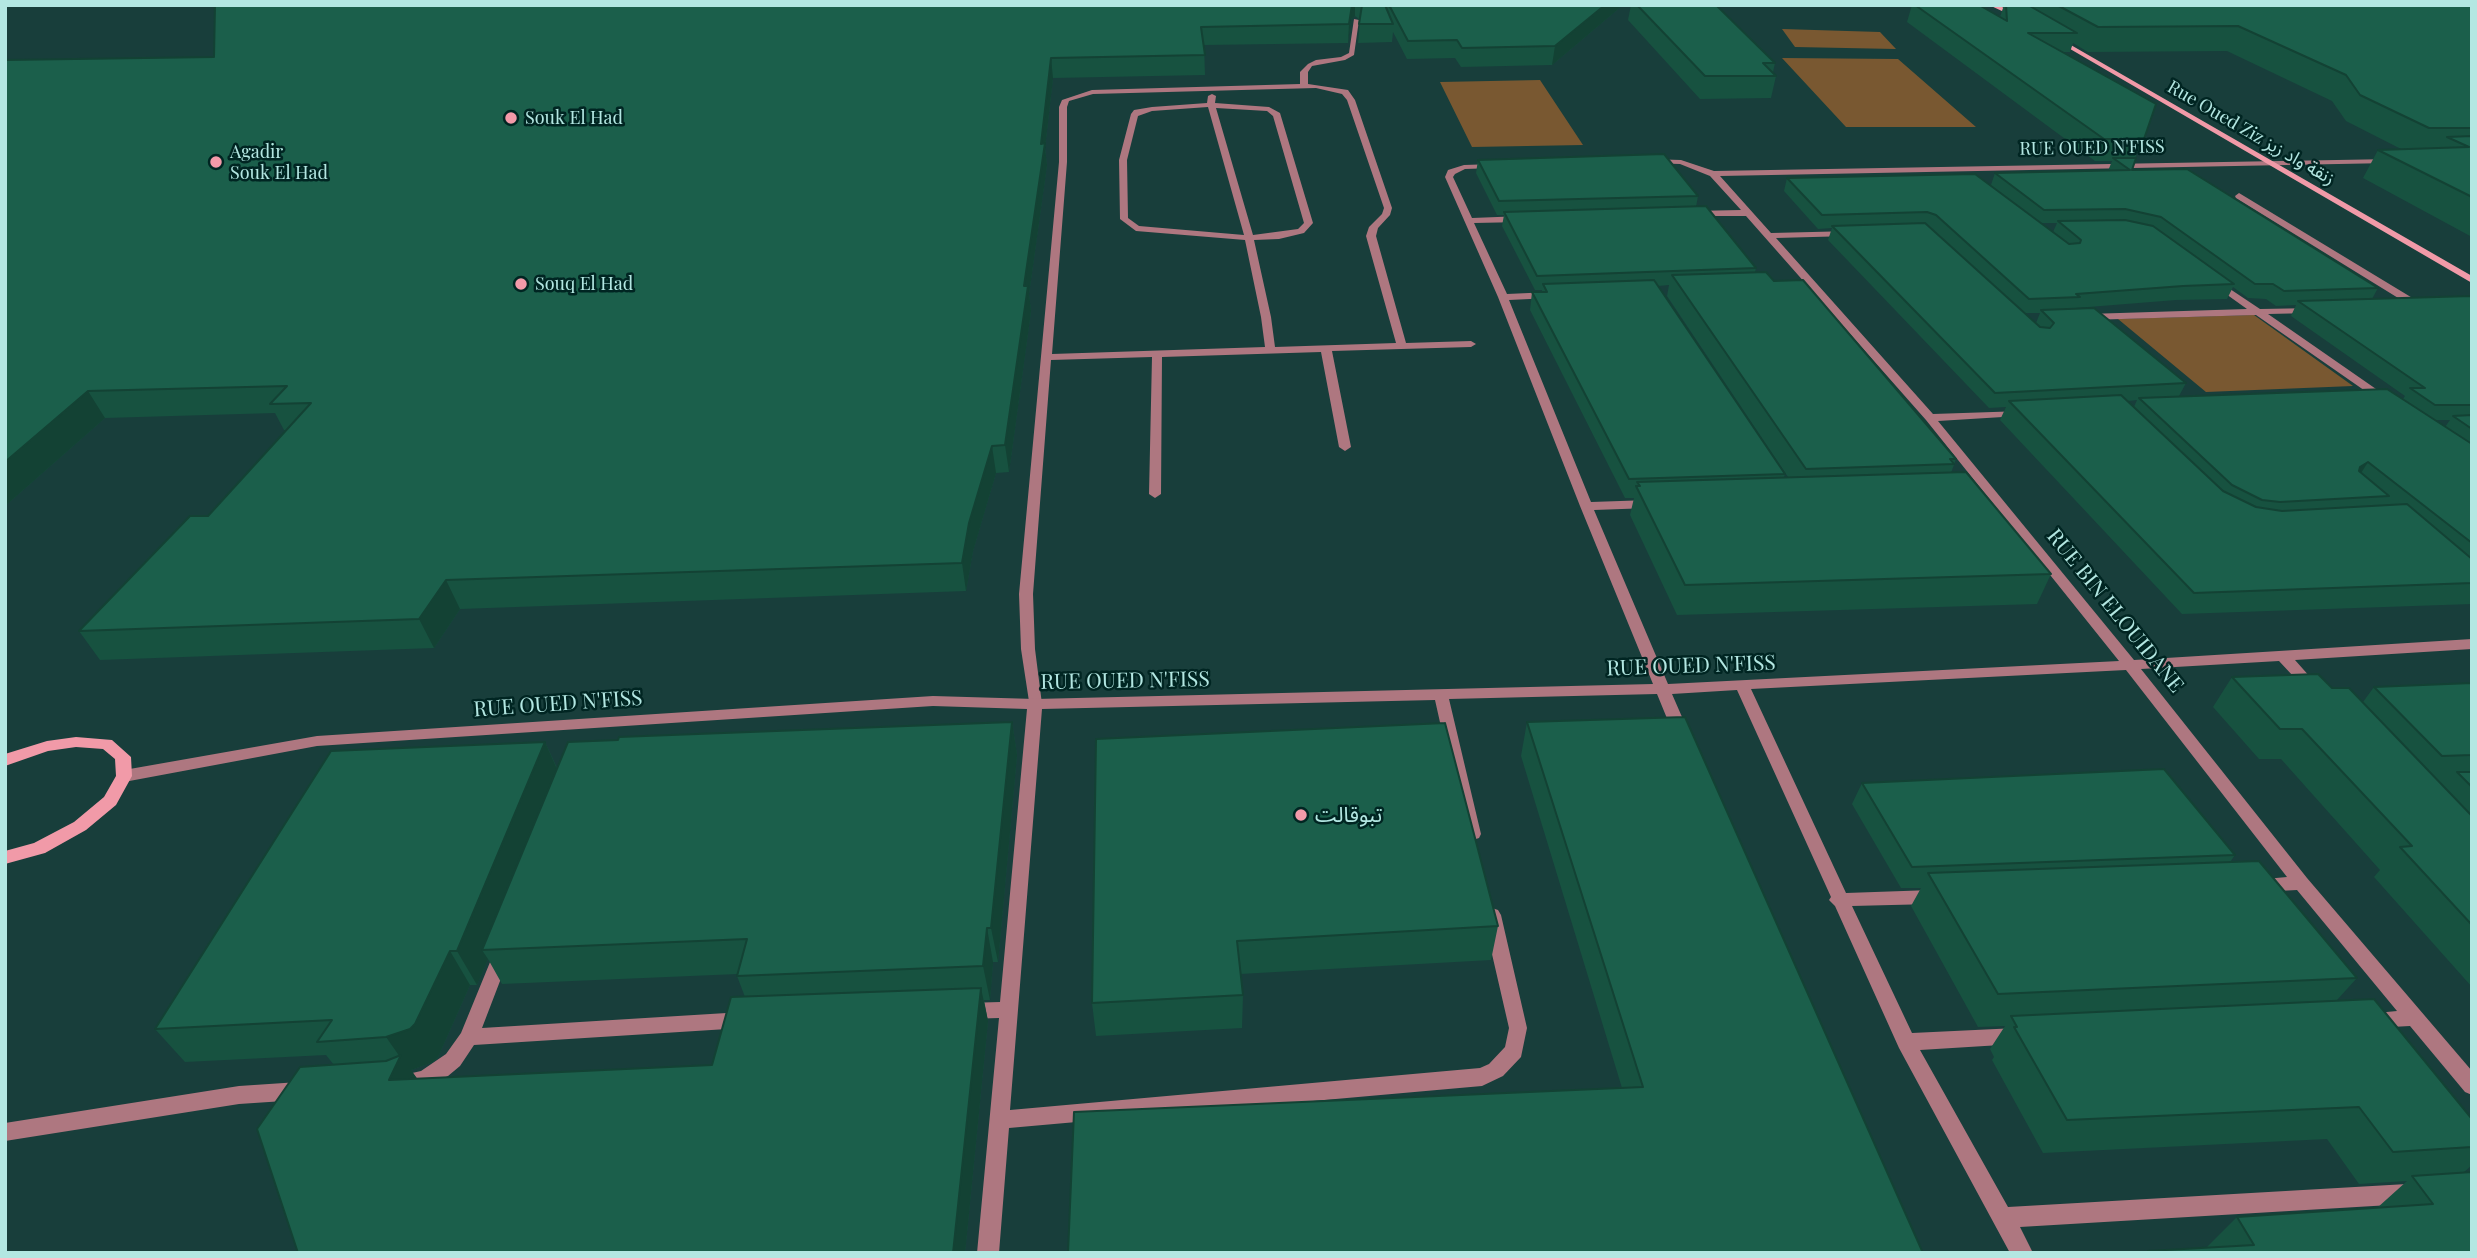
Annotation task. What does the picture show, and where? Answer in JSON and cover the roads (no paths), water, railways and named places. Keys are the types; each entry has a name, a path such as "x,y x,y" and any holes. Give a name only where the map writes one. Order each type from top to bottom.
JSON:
{"street":[{"path":"1992,5 2026,21"},
{"path":"2007,5 2014,14"},
{"path":"1304,86 1304,72 1310,65 1343,59 1352,54 1356,20"},
{"name":"Rue Oued Ziz زنقة واد زيز","path":"2049,34 2472,280"},
{"path":"988,1253 1035,704 1028,649 1026,594 1063,162 1064,103 1077,95 1092,92 1304,86 1345,92 1351,100 1388,208 1386,215 1374,226 1371,236 1402,346"},
{"path":"1212,88 1211,105 1249,238 1270,349"},
{"path":"1211,105 1269,109 1277,115 1309,223 1301,231 1249,238 1148,230 1136,228 1124,219 1123,160 1137,112 1211,105"},
{"name":"RUE OUED N'FISS","path":"1713,174 2404,160"},
{"path":"1640,161 1681,162 1713,174"},
{"path":"1505,166 1464,167 1451,172 1450,177 1503,297 1586,506 1689,751"},
{"path":"1961,171 1971,179"},
{"name":"RUE BIN ELOUIDANE","path":"1713,174 1930,418 1984,494 2130,665 2301,883 2472,1086"},
{"path":"2239,196 2420,307"},
{"path":"1678,215 1748,213"},
{"path":"1469,221 1538,219"},
{"path":"1769,236 1858,232"},
{"path":"2203,273 2395,407"},
{"path":"1801,287 1814,286"},
{"path":"1503,297 1559,295"},
{"path":"2393,307 2433,306"},
{"path":"2080,317 2324,310"},
{"path":"1045,357 1471,344"},
{"path":"1326,348 1345,447"},
{"path":"1154,494 1157,354"},
{"path":"2349,396 2376,394"},
{"path":"1930,418 2036,412"},
{"path":"1586,506 1668,503"},
{"name":"RUE OUED N'FISS","path":"124,776 317,741 590,729 933,701 1035,704 1664,689 2472,644"},
{"path":"2283,656 2320,696"},
{"path":"1742,686 1838,900 1906,1042 2022,1253"},
{"path":"1441,695 1478,855"},
{"path":"5,760 47,746 76,742 107,744 123,757 124,776 110,801 80,826 39,848 5,858"},
{"path":"2246,885 2301,883"},
{"path":"998,1120 1482,1077 1496,1070 1514,1051 1518,1028 1487,895"},
{"path":"1838,900 1947,896"},
{"path":"384,1084 424,1079 453,1060 469,1037 508,936"},
{"path":"942,1012 1009,1010"},
{"path":"2359,1020 2414,1018"},
{"path":"469,1037 768,1019"},
{"path":"1906,1042 2029,1036"},
{"path":"5,1132 239,1095 318,1089"},
{"path":"2004,1218 2430,1193"}],"place":[{"name":"Souk El Had","path":"511,118"},
{"name":"Agadir Souk El Had","path":"216,162"},
{"name":"Souq El Had","path":"521,284"},
{"name":"تبوقالت","path":"1301,815"}]}
